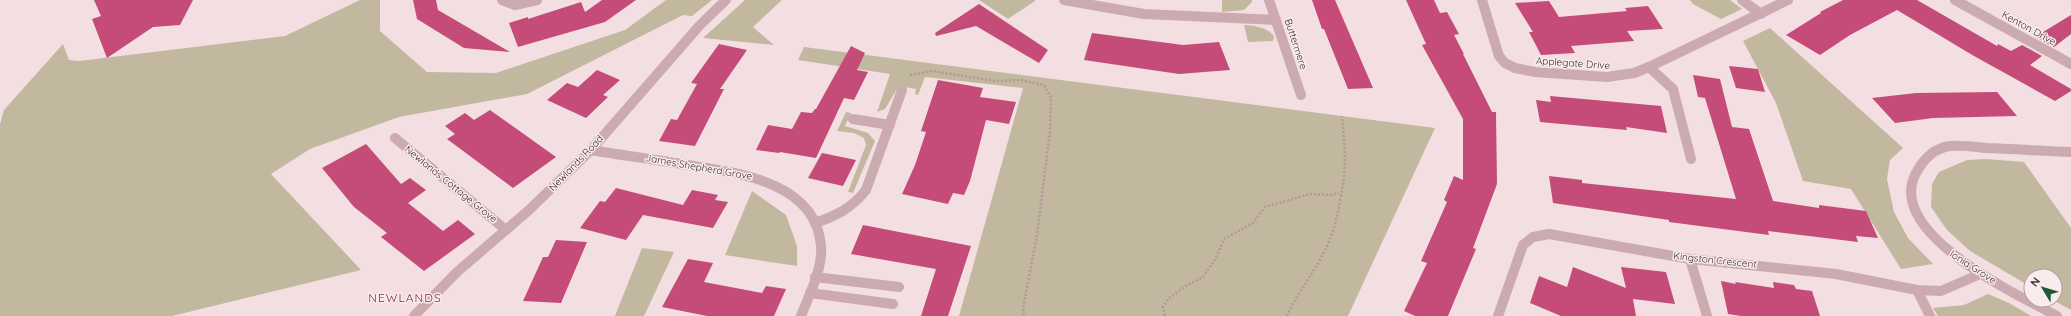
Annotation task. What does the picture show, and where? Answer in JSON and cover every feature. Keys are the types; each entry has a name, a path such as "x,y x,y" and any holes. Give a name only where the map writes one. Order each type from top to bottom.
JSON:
{"street":[{"path":"502,0 508,4 524,4 537,0"},
{"name":"Newlands Road","path":"414,316 457,272 506,230 591,150 700,25 726,0"},
{"path":"1064,0 1144,14 1276,20"},
{"name":"Buttermere","path":"1270,0 1301,95"},
{"name":"Applegate Drive","path":"1482,0 1499,56 1505,63 1515,68 1535,72 1607,77 1634,73 1649,67 1788,0"},
{"path":"1742,0 1761,14"},
{"name":"Kenton Drive","path":"1955,0 2071,64"},
{"path":"1649,67 1673,89 1691,159"},
{"path":"815,223 837,215 856,204 866,190 902,90"},
{"path":"853,119 890,125"},
{"name":"Newlands Cottage Grove","path":"395,138 506,230"},
{"name":"Ionia Grove","path":"2057,316 1980,274 1953,256 1916,216 1911,194 1913,178 1921,163 1930,154 1949,146 2071,152"},
{"name":"James Shepherd Grove","path":"591,150 761,178 782,189 805,209 815,223 821,246 815,277 801,316"},
{"name":"Kingston Crescent","path":"1498,316 1523,245 1533,237 1549,234 1690,259 1762,265 1836,274 1917,290 1941,291 1980,274"},
{"path":"1690,259 1707,316"},
{"path":"815,277 899,287"},
{"path":"1917,290 1930,316"},
{"path":"810,293 893,304"}],"path":[{"path":"908,75 932,71 996,81 1020,80 1044,85 1051,98 1050,131 1041,194 1038,236 1025,295 1024,316"},
{"path":"1287,316 1293,302 1309,280 1330,240 1336,223 1344,159 1342,116"},
{"path":"1165,316 1163,307 1168,299 1187,285 1202,278 1215,260 1224,239 1253,223 1265,207 1310,194 1331,195 1339,193"}],"shaded area":[{"path":"360,0 380,0 380,31 427,72 496,73 625,30 666,0 712,0 692,16 683,15 527,94 399,117 310,149 271,174 361,270 172,316 0,316 0,124 4,110 63,44 69,60 79,61 285,36"},
{"path":"745,0 782,0 753,27 774,45 703,38"},
{"path":"979,0 1035,0 1035,1 1008,19"},
{"path":"1222,0 1252,0 1252,2 1244,10 1222,12"},
{"path":"1690,0 1730,0 1742,9 1721,19 1693,4"},
{"path":"1244,25 1257,27 1268,31 1274,36 1273,41 1248,42"},
{"path":"1770,28 1903,148 1890,160 1887,179 1894,212 1908,238 1933,264 1901,269 1851,189 1803,181 1776,103 1743,41"},
{"path":"804,47 1435,128 1348,316 959,316 1023,88 925,77 918,95 915,94 916,89 899,86 885,109 877,112 890,74 798,60"},
{"path":"846,112 851,113 845,126 868,133 875,141 853,193 848,192 866,145 864,138 854,133 837,131"},
{"path":"1986,159 2024,162 2071,228 2071,310 2063,306 2063,268 2023,268 2023,282 1970,251 1947,230 1931,207 1932,184 1939,172 1967,160"},
{"path":"752,191 786,215 797,246 797,266 725,255"},
{"path":"642,248 674,252 644,316 615,316"},
{"path":"1988,294 2009,303 2031,316 1938,316 1933,308 1964,305"}],"building":[{"path":"94,0 193,0 180,25 153,27 107,58 92,19 101,16"},
{"path":"413,0 436,0 438,10 510,52 464,48 417,19"},
{"path":"602,0 636,0 605,22 518,47 509,23 528,17 528,19 581,2 585,12"},
{"path":"1312,0 1335,0 1373,88 1348,89 1324,29 1322,29"},
{"path":"1406,0 1434,0 1440,13 1447,12 1459,34 1454,35 1463,54 1492,112 1496,112 1497,184 1473,248 1476,249 1448,316 1415,316 1404,311 1427,263 1421,261 1447,202 1444,200 1454,176 1463,180 1463,119 1422,45 1426,44"},
{"path":"1843,0 1917,0 1997,46 1998,44 2011,51 2022,45 2042,56 2030,65 2071,89 2071,91 2055,101 1974,56 1897,10 1850,35 1820,55 1786,35 1821,13 1820,12"},
{"path":"1549,1 1559,17 1627,11 1625,8 1648,6 1663,29 1627,31 1634,41 1571,46 1575,53 1541,55 1529,32 1533,32 1515,3"},
{"path":"979,4 1048,50 1039,63 976,26 936,36 935,33"},
{"path":"2071,15 2071,34 2054,47 2035,37"},
{"path":"1092,33 1183,45 1219,42 1230,70 1179,74 1084,60"},
{"path":"719,44 747,50 720,89 724,89 695,146 659,141 671,119 677,120 697,84 691,83"},
{"path":"851,46 865,53 857,70 868,72 854,100 844,98 816,158 756,150 768,125 792,129 801,112 812,113 816,109"},
{"path":"1729,66 1758,69 1765,92 1736,88"},
{"path":"597,70 620,80 603,95 608,97 586,118 547,100 567,83 578,87"},
{"path":"1693,75 1720,79 1732,127 1749,129 1773,201 1819,208 1819,205 1866,211 1878,238 1856,236 1858,242 1768,231 1769,235 1669,222 1669,220 1553,203 1549,176 1582,180 1582,183 1736,199 1705,98 1698,97"},
{"path":"938,80 983,88 980,97 1016,102 1009,124 986,120 970,181 964,195 953,193 948,204 902,194 915,165 926,132 921,131"},
{"path":"1997,92 2017,116 1933,118 1895,123 1872,98 1916,93"},
{"path":"1550,96 1661,106 1667,133 1626,127 1627,130 1540,122 1536,100 1551,102"},
{"path":"490,110 556,157 513,188 447,139 455,134 445,126 465,113 474,120"},
{"path":"366,144 401,184 410,178 426,190 408,203 443,231 458,220 475,234 424,271 381,237 387,233 354,207 322,168"},
{"path":"822,153 856,160 843,186 808,178"},
{"path":"616,188 683,205 692,190 718,195 715,200 728,202 713,228 643,215 626,240 580,228 600,201 605,202"},
{"path":"863,225 971,246 948,316 921,316 936,269 851,254"},
{"path":"556,240 587,242 561,303 523,301 543,257 548,257"},
{"path":"688,259 713,263 704,282 762,293 766,286 786,289 774,316 707,316 662,307"},
{"path":"1573,267 1626,288 1621,267 1666,272 1675,304 1633,299 1636,316 1561,316 1530,303 1539,276 1567,287"},
{"path":"1721,281 1774,288 1773,282 1794,285 1796,289 1812,291 1820,316 1741,316 1728,314"}],"district":[{"name":"NEWLANDS","path":"405,297"}]}
